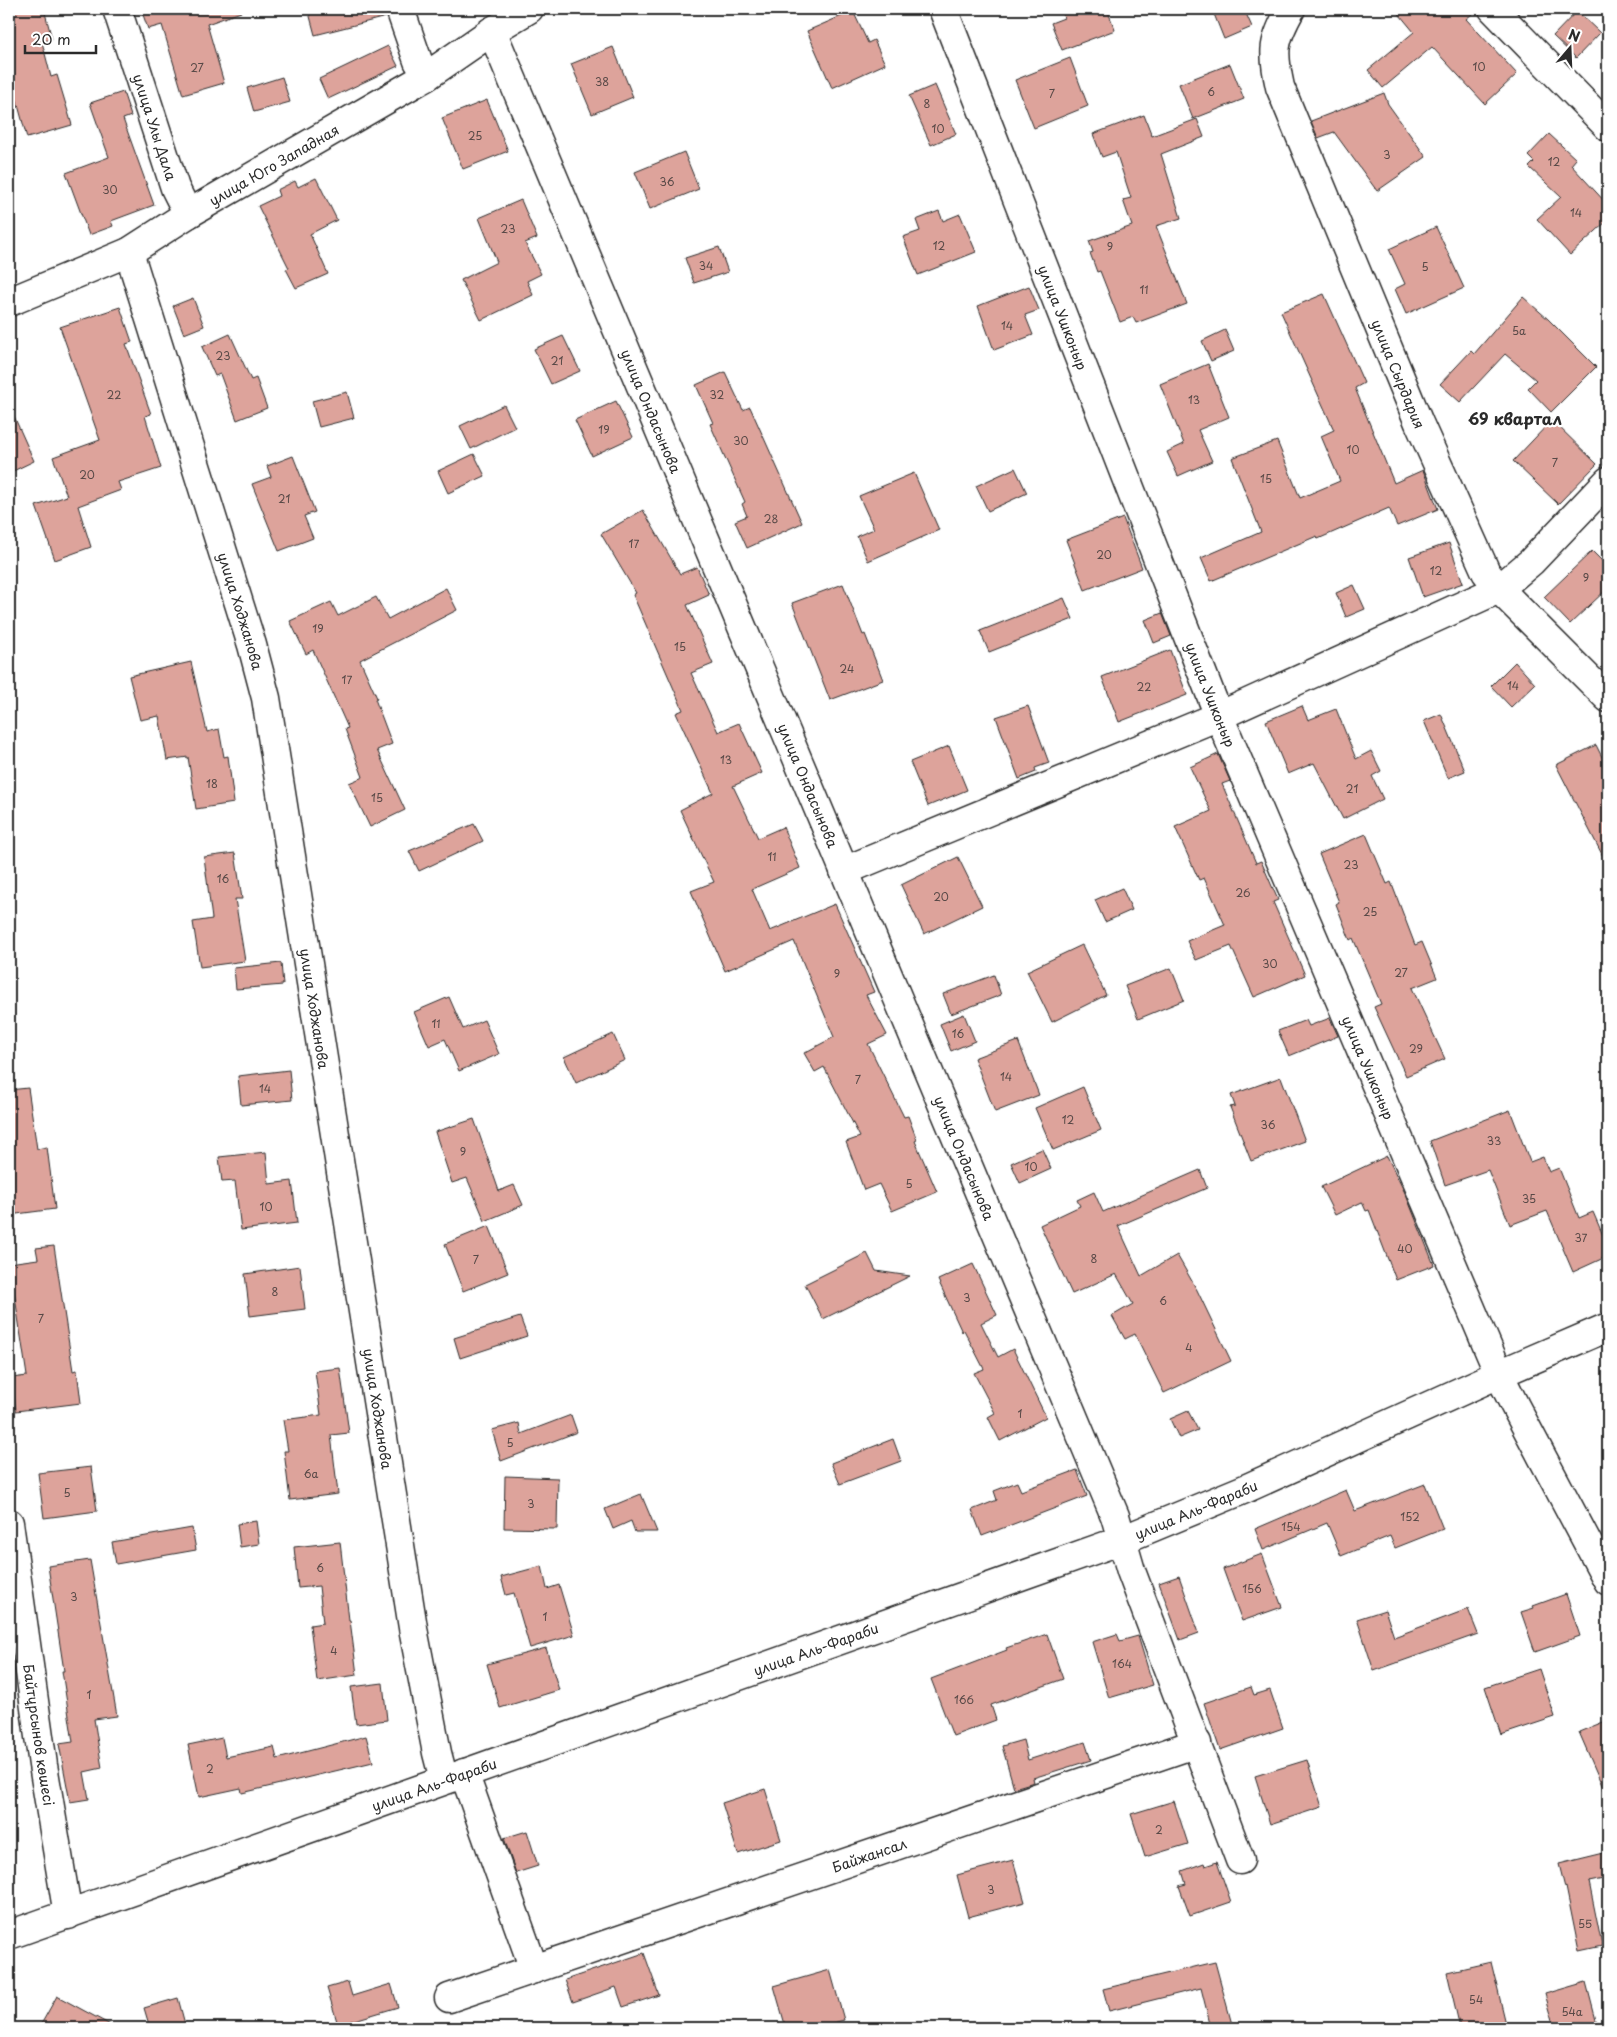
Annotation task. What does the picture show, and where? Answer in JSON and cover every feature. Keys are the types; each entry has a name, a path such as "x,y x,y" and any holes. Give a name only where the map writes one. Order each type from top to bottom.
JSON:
{"street":[{"name":"улица Улы Дала","path":"117,9 175,188 188,214"},
{"path":"400,9 418,60 427,76"},
{"name":"улица Юго Западная","path":"9,302 129,252 188,214 427,76 492,31 529,9"},
{"name":"улица Ушконыр","path":"943,9 1219,716 1500,1374 1515,1406 1608,1581"},
{"name":"улица Сырдария","path":"1291,9 1275,46 1280,87 1419,423 1486,572 1499,589 1608,698"},
{"path":"1493,9 1608,127"},
{"name":"улица Ондасынова","path":"492,31 1111,1507 1122,1540"},
{"name":"улица Ходжанова","path":"129,252 252,645 266,698 414,1634 437,1753 454,1777"},
{"path":"844,871 1219,716 1499,589 1531,562 1608,482"},
{"name":"улица Аль-Фараби","path":"9,1936 1122,1540 1245,1488 1608,1327"},
{"name":"Байтұрсынов көшесі","path":"9,1524 43,1765 68,1915"},
{"path":"1122,1540 1134,1580 1240,1860"},
{"name":"Байжансал","path":"449,1998 1197,1743"},
{"path":"454,1777 534,1969"}],"building":[{"path":"9,9 44,9 52,39 42,42 51,77 57,75 72,125 27,138 9,72"},
{"path":"141,9 241,9 241,12 207,24 224,83 183,95 162,25 148,29"},
{"path":"308,9 385,9 386,17 315,35"},
{"path":"1061,9 1107,9 1115,30 1062,50 1051,23 1064,18"},
{"path":"1212,9 1244,9 1252,27 1224,39"},
{"path":"1395,9 1478,9 1466,19 1517,74 1485,104 1432,47 1383,88 1368,70 1414,32"},
{"path":"853,11 868,43 874,40 885,64 832,88 807,31"},
{"path":"1577,11 1600,33 1576,58 1553,36"},
{"path":"388,46 398,66 328,99 319,79"},
{"path":"613,47 633,97 592,114 571,64"},
{"path":"1070,58 1088,106 1034,128 1015,80"},
{"path":"1230,64 1244,99 1193,119 1179,84"},
{"path":"282,77 290,102 254,112 247,88"},
{"path":"935,85 956,134 931,145 909,96"},
{"path":"123,92 131,116 123,119 154,205 111,221 113,226 89,235 66,173 109,157 90,103"},
{"path":"1384,93 1388,104 1426,157 1377,191 1334,132 1318,138 1311,121"},
{"path":"487,100 508,151 463,169 442,118"},
{"path":"1144,115 1152,136 1197,119 1204,137 1161,154 1181,218 1156,226 1187,304 1136,323 1133,317 1120,322 1100,271 1097,272 1090,253 1093,252 1089,241 1132,226 1123,200 1131,198 1116,152 1102,157 1093,134"},
{"path":"1549,134 1576,159 1571,165 1608,205 1608,220 1570,255 1537,219 1561,197 1529,167 1534,162 1528,156"},
{"path":"684,152 699,189 650,209 635,172"},
{"path":"316,178 337,220 310,234 328,274 296,288 286,269 289,268 258,206 279,196 277,190 295,181 298,187"},
{"path":"521,200 537,238 525,243 541,274 527,281 533,295 481,320 461,280 497,262 479,218"},
{"path":"939,211 943,221 960,214 976,252 918,275 903,237 920,231 916,220"},
{"path":"1436,227 1464,288 1406,314 1395,289 1405,284 1389,249"},
{"path":"719,247 728,272 694,283 685,258"},
{"path":"1029,286 1039,310 1025,315 1033,335 994,350 978,306"},
{"path":"1324,294 1364,383 1355,388 1394,483 1423,470 1438,509 1397,526 1389,508 1318,539 1317,536 1211,581 1201,558 1261,532 1232,458 1277,441 1300,498 1340,481 1321,436 1334,430 1281,312"},
{"path":"1523,297 1596,367 1551,412 1528,388 1536,380 1505,354 1460,402 1440,384 1471,351 1474,354"},
{"path":"193,298 204,326 184,334 173,306"},
{"path":"120,307 132,342 126,344 151,414 145,416 161,468 118,482 121,490 78,506 91,547 55,560 36,506 67,496 53,457 100,440 60,327"},
{"path":"1225,330 1234,351 1211,361 1202,341"},
{"path":"230,334 251,380 256,378 267,408 237,420 220,374 215,376 202,347"},
{"path":"563,336 580,371 551,384 534,349"},
{"path":"1208,364 1229,417 1198,430 1212,461 1178,476 1167,452 1184,444 1160,384"},
{"path":"725,372 743,410 750,407 802,523 747,548 735,521 747,516 742,504 745,502 710,424 713,423 696,385"},
{"path":"347,392 354,418 319,427 312,401"},
{"path":"616,401 633,437 592,456 575,420"},
{"path":"9,405 34,461 9,473"},
{"path":"504,405 515,427 471,449 460,426"},
{"path":"1552,420 1597,464 1558,504 1513,461"},
{"path":"474,454 485,476 448,493 438,471"},
{"path":"293,456 315,512 304,516 313,538 279,551 252,484 271,477 267,466"},
{"path":"1015,468 1027,493 988,511 976,486"},
{"path":"914,473 939,530 868,561 857,536 874,529 859,496"},
{"path":"643,510 680,574 697,567 709,595 687,605 713,664 691,673 718,732 739,723 762,773 733,786 758,838 783,827 800,868 752,889 770,931 835,904 874,992 866,995 887,1035 868,1044 904,1117 908,1116 917,1140 915,1141 937,1192 892,1211 879,1184 864,1190 846,1142 860,1137 824,1067 815,1072 804,1053 834,1037 794,941 725,971 691,891 714,882 680,810 713,793 676,713 683,710 633,595 636,593 601,534"},
{"path":"1123,518 1142,568 1085,590 1066,540"},
{"path":"1449,543 1463,583 1423,597 1409,557"},
{"path":"1592,551 1608,567 1608,588 1570,624 1544,597"},
{"path":"843,584 883,680 830,700 792,603"},
{"path":"1354,585 1365,609 1346,617 1336,593"},
{"path":"446,588 457,610 360,660 377,698 375,699 392,744 377,750 405,810 370,827 349,783 363,777 345,729 348,728 313,650 306,654 290,621 331,602 338,616 376,597 388,619"},
{"path":"1064,598 1073,619 989,652 980,631"},
{"path":"1162,613 1171,636 1154,643 1145,620"},
{"path":"1170,650 1187,695 1119,722 1102,677"},
{"path":"191,662 207,732 219,729 224,757 228,756 234,803 196,809 188,757 167,760 159,716 140,720 129,676"},
{"path":"1515,662 1535,684 1511,707 1491,686"},
{"path":"1028,706 1049,763 1035,768 1036,772 1019,779 996,717"},
{"path":"1302,706 1308,720 1336,709 1356,759 1371,751 1381,771 1372,776 1383,799 1343,819 1314,763 1288,774 1266,721"},
{"path":"1441,714 1465,771 1448,778 1424,721"},
{"path":"1596,745 1608,769 1608,866 1556,765"},
{"path":"949,746 967,790 928,806 910,762"},
{"path":"1218,754 1230,781 1222,784 1256,863 1261,861 1278,900 1273,902 1305,975 1254,997 1231,946 1196,960 1187,941 1225,925 1204,878 1199,880 1175,827 1211,811 1190,767"},
{"path":"474,824 483,841 419,871 409,851"},
{"path":"1366,834 1387,884 1391,882 1415,945 1422,942 1437,978 1412,988 1445,1059 1406,1076 1374,1007 1381,1004 1353,938 1350,940 1336,904 1339,902 1319,854"},
{"path":"235,853 242,899 235,899 245,961 200,967 193,922 212,919 204,857"},
{"path":"958,857 982,906 924,934 901,885"},
{"path":"1122,888 1132,910 1105,922 1095,900"},
{"path":"1082,945 1106,995 1052,1022 1027,971"},
{"path":"281,963 283,985 236,989 234,968"},
{"path":"1171,968 1184,1000 1138,1019 1125,986"},
{"path":"994,975 1001,995 951,1014 943,994"},
{"path":"449,997 463,1029 484,1020 499,1054 459,1071 445,1039 429,1046 414,1012"},
{"path":"964,1014 975,1041 951,1051 940,1024"},
{"path":"1330,1018 1338,1036 1289,1056 1278,1031 1306,1020 1309,1026"},
{"path":"613,1034 625,1060 576,1083 564,1057"},
{"path":"1018,1041 1039,1095 995,1112 974,1058"},
{"path":"289,1070 292,1100 241,1105 238,1076"},
{"path":"1281,1077 1305,1141 1251,1161 1230,1107 1235,1106 1231,1095"},
{"path":"1083,1087 1101,1130 1053,1150 1035,1108"},
{"path":"28,1088 37,1149 47,1147 55,1209 9,1215 9,1090"},
{"path":"1510,1110 1530,1162 1543,1157 1549,1172 1559,1168 1579,1218 1593,1212 1608,1247 1608,1256 1573,1272 1547,1211 1510,1225 1488,1170 1445,1185 1430,1141"},
{"path":"474,1119 499,1191 514,1185 523,1205 485,1221 467,1178 452,1183 435,1132"},
{"path":"1042,1149 1051,1169 1020,1183 1011,1163"},
{"path":"266,1152 269,1184 292,1181 297,1223 241,1230 235,1181 222,1182 219,1157"},
{"path":"1387,1156 1406,1195 1434,1265 1396,1280 1369,1210 1366,1211 1362,1202 1335,1215 1321,1187"},
{"path":"1200,1170 1207,1188 1118,1226 1141,1276 1177,1255 1197,1290 1231,1361 1164,1393 1135,1334 1125,1339 1112,1316 1133,1304 1116,1274 1072,1294 1040,1225 1080,1206 1077,1200 1094,1192 1103,1212"},
{"path":"489,1226 508,1273 463,1291 445,1244"},
{"path":"54,1246 73,1371 77,1370 81,1403 16,1411 12,1378 27,1376 13,1284 9,1284 9,1263 38,1259 36,1248"},
{"path":"867,1253 876,1271 910,1276 823,1319 805,1284"},
{"path":"973,1264 997,1315 981,1323 998,1357 1013,1349 1046,1417 1000,1441 988,1417 995,1413 974,1373 984,1369 964,1330 962,1332 938,1280"},
{"path":"300,1266 305,1309 250,1316 245,1274"},
{"path":"520,1317 527,1336 460,1358 454,1338"},
{"path":"340,1368 349,1433 331,1435 338,1494 290,1500 284,1451 288,1451 283,1420 321,1415 315,1371"},
{"path":"1188,1411 1198,1430 1179,1438 1170,1419"},
{"path":"571,1415 577,1432 501,1461 492,1430 519,1423 521,1434"},
{"path":"893,1439 901,1461 840,1484 831,1463"},
{"path":"91,1467 97,1511 44,1518 38,1473"},
{"path":"1077,1470 1087,1496 982,1536 972,1510 997,1500 994,1491 1017,1482 1021,1491"},
{"path":"505,1476 558,1478 557,1529 504,1528"},
{"path":"1425,1484 1443,1529 1395,1548 1390,1536 1341,1556 1327,1523 1263,1550 1255,1529 1346,1490 1355,1511"},
{"path":"641,1494 657,1532 635,1532 631,1521 613,1529 605,1509"},
{"path":"256,1521 259,1544 240,1547 237,1524"},
{"path":"192,1528 196,1550 116,1564 112,1542"},
{"path":"340,1542 357,1675 317,1681 310,1625 323,1623 319,1586 298,1588 294,1547"},
{"path":"1262,1554 1282,1607 1242,1621 1223,1569"},
{"path":"90,1560 117,1716 94,1719 102,1768 84,1772 89,1799 70,1802 59,1744 73,1742 48,1566"},
{"path":"542,1566 547,1589 559,1585 574,1635 530,1648 514,1593 506,1595 501,1577"},
{"path":"1179,1576 1199,1633 1180,1640 1159,1583"},
{"path":"1566,1594 1580,1636 1535,1652 1521,1612"},
{"path":"1468,1609 1478,1634 1374,1671 1357,1619 1385,1610 1394,1637"},
{"path":"1047,1634 1063,1679 991,1705 996,1720 953,1736 931,1679 1007,1650 1006,1648"},
{"path":"1117,1634 1120,1641 1138,1636 1153,1685 1109,1698 1092,1642"},
{"path":"546,1648 559,1690 500,1708 487,1664"},
{"path":"1539,1669 1555,1717 1501,1735 1485,1687"},
{"path":"383,1683 387,1720 356,1724 351,1687"},
{"path":"1251,1687 1254,1695 1270,1690 1283,1728 1220,1750 1204,1703"},
{"path":"1608,1720 1608,1799 1579,1732"},
{"path":"366,1736 373,1762 242,1793 241,1788 199,1797 188,1745 222,1738 226,1757 274,1747 277,1759"},
{"path":"1023,1740 1028,1760 1085,1742 1091,1760 1033,1778 1034,1782 1014,1788 1002,1746"},
{"path":"1307,1760 1322,1807 1270,1824 1255,1776"},
{"path":"765,1789 781,1840 738,1854 722,1803"},
{"path":"1174,1801 1188,1844 1145,1857 1131,1814"},
{"path":"527,1831 538,1866 516,1873 504,1838"},
{"path":"1608,1852 1608,1878 1589,1882 1602,1946 1579,1951 1566,1887 1559,1864"},
{"path":"1013,1860 1025,1902 968,1917 957,1875"},
{"path":"1217,1862 1231,1902 1190,1916 1179,1886 1186,1884 1182,1871 1204,1863 1205,1866"},
{"path":"644,1953 659,1995 623,2007 616,1987 573,2002 565,1980"},
{"path":"1215,1962 1233,2028 1211,2028 1201,1988 1109,2011 1103,1989"},
{"path":"1491,1962 1507,2028 1460,2028 1447,1972"},
{"path":"830,1970 844,2020 815,2028 786,2028 774,1986"},
{"path":"348,1982 352,1996 391,1984 398,2007 338,2025 327,1988"},
{"path":"1586,1982 1598,2028 1555,2028 1545,1994"},
{"path":"57,1996 116,2028 39,2028"},
{"path":"178,1998 186,2028 150,2028 144,2008"}],"district":[{"name":"69 квартал","path":"1515,418"}]}
